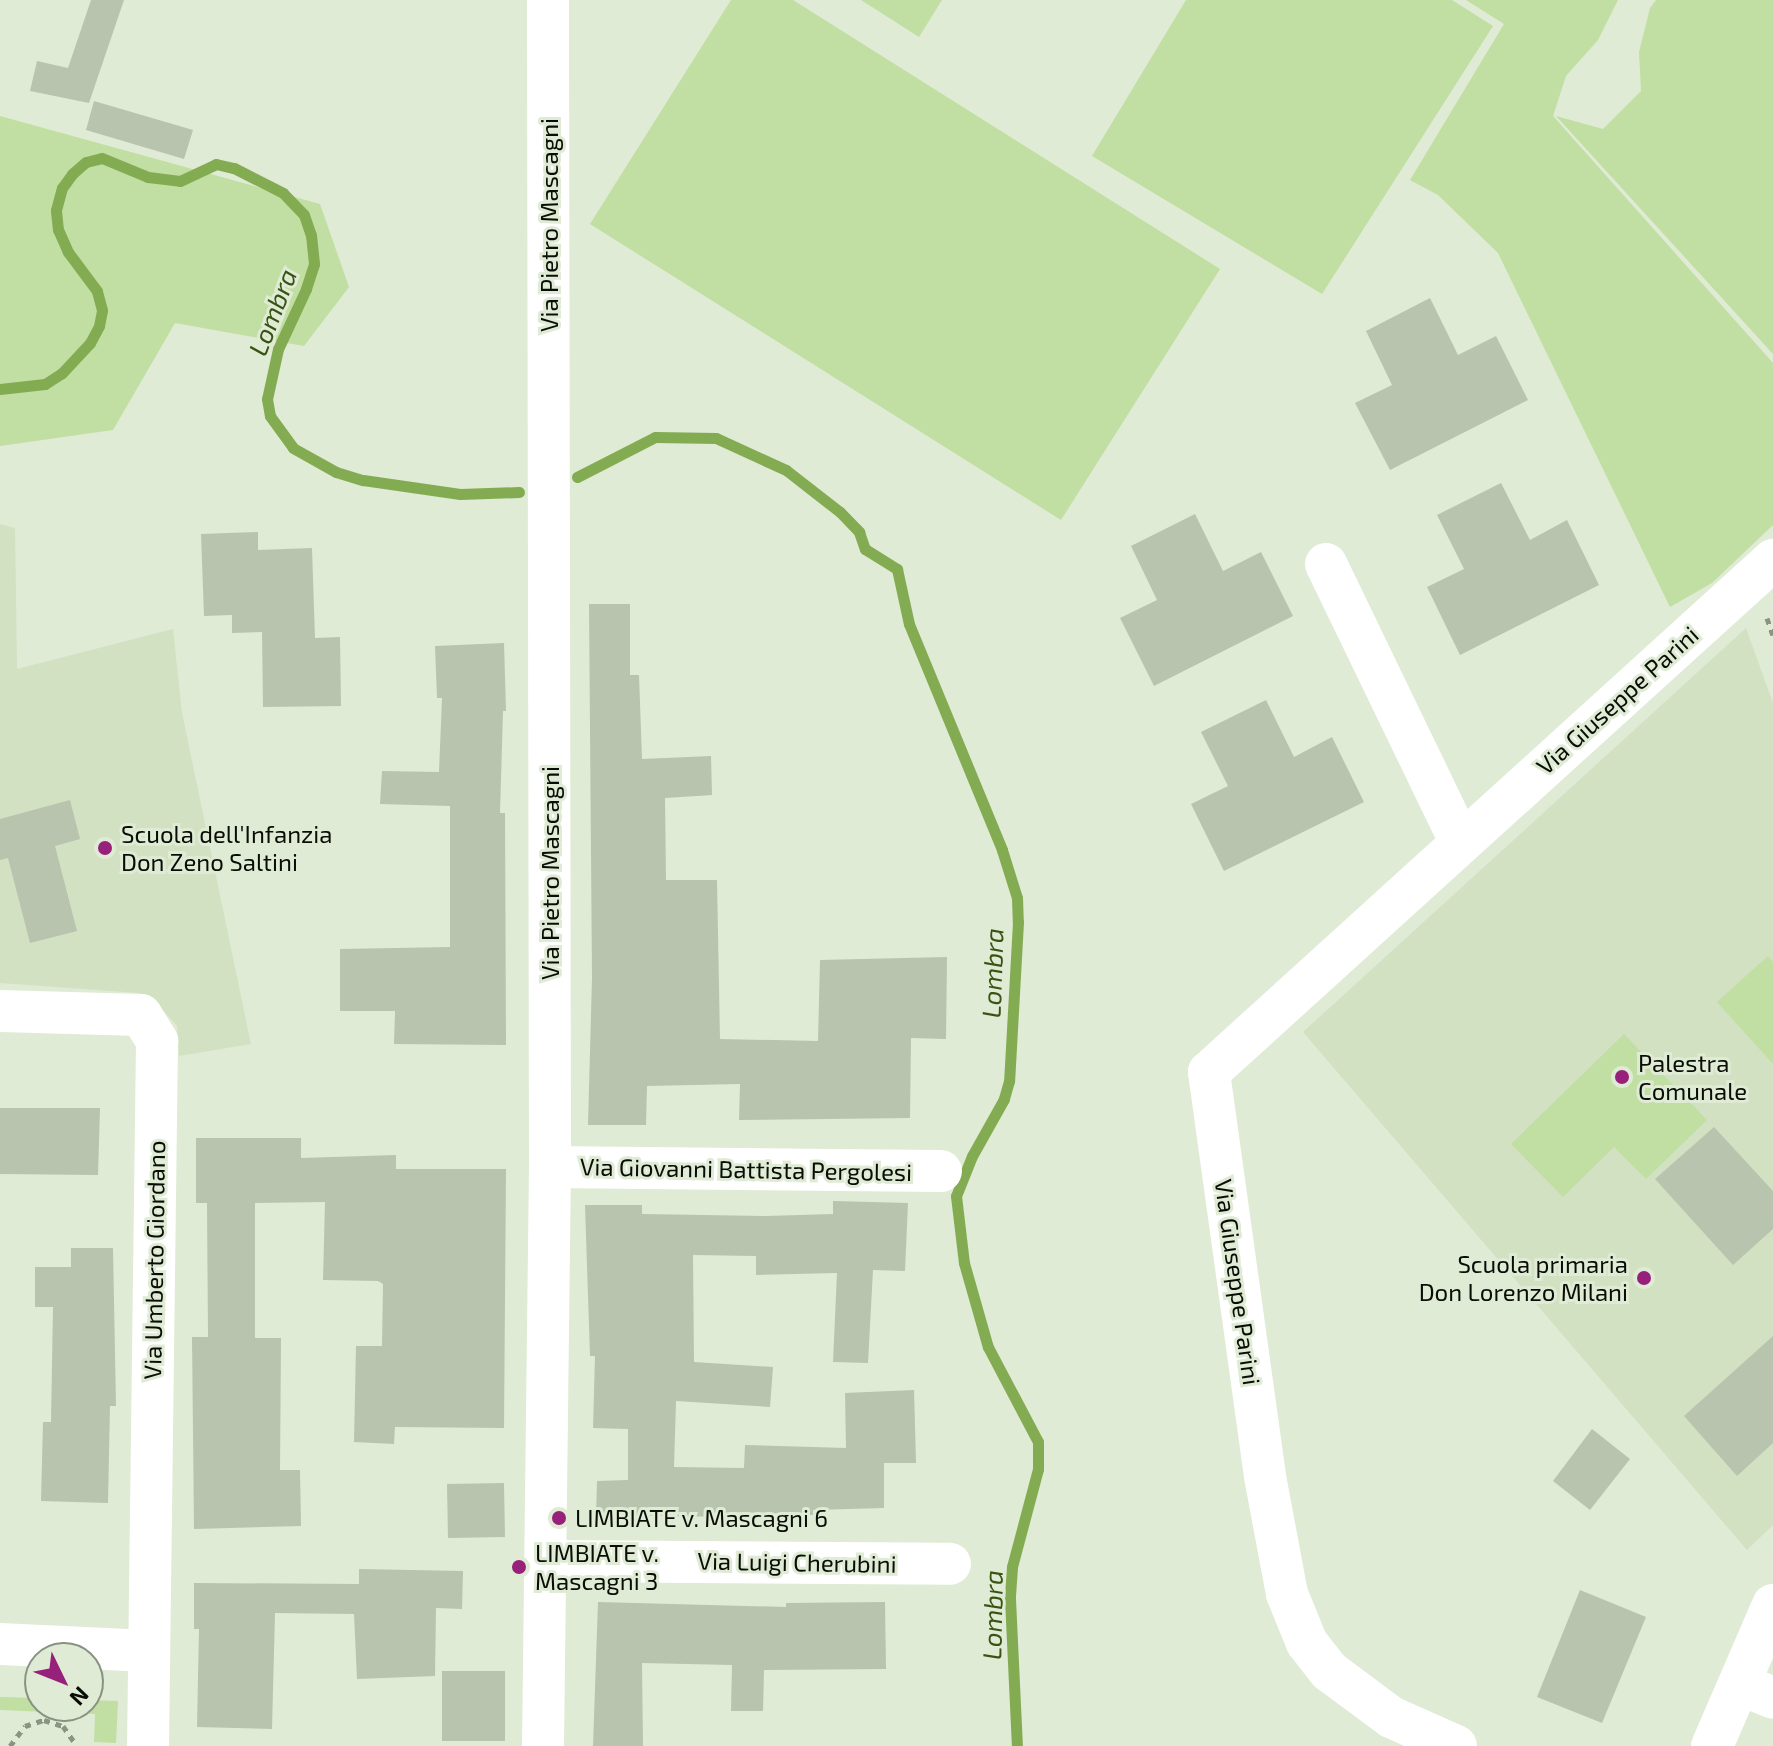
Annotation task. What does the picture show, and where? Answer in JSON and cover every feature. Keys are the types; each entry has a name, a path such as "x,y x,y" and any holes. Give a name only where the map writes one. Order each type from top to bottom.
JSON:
{"street":[{"name":"Via Pietro Mascagni","path":"543,1746 548,1561 550,1167 548,0"},
{"name":"Via Giuseppe Parini","path":"1456,1746 1391,1717 1329,1671 1307,1643 1287,1594 1265,1476 1209,1072 1773,560"},
{"path":"1326,564 1460,841"},
{"name":"Via Umberto Giordano","path":"0,1011 141,1015 157,1041 149,1651"},
{"name":"Via Giovanni Battista Pergolesi","path":"550,1167 941,1171"},
{"name":"Via Luigi Cherubini","path":"548,1561 950,1564"},
{"path":"1712,1746 1756,1691 1773,1605"},
{"path":"0,1644 149,1651 148,1746"}],"path":[{"path":"10,1746 25,1726 44,1720 63,1726 77,1746"}],"shaded area":[{"name":"Scuola dell'Infanzia Don Zeno Saltini","path":"0,524 15,528 17,669 173,629 182,713 251,1044 179,1056 177,1026 159,1006 140,993 0,983"},
{"name":"Scuola primaria Don Lorenzo Milani","path":"1746,628 1773,703 1773,1525 1747,1550 1303,1032"}],"green space":[{"path":"731,0 793,0 1220,269 1061,520 590,224"},
{"path":"861,0 942,0 919,37"},
{"path":"1186,0 1452,0 1493,26 1322,294 1092,156"},
{"path":"1466,0 1618,0 1598,40 1566,76 1553,116 1773,363 1773,525 1712,583 1670,607 1498,253 1438,195 1410,180 1504,24"},
{"path":"1656,0 1773,0 1773,354 1556,116 1603,129 1641,91 1639,52 1650,8"},
{"path":"0,116 320,204 349,287 304,346 175,323 113,430 0,446"},
{"path":"1768,956 1773,962 1773,1064 1717,1002"},
{"name":"Palestra Comunale","path":"1624,1034 1707,1120 1646,1179 1614,1147 1563,1197 1511,1144"},
{"path":"0,1697 24,1698 24,1711 0,1710"},
{"path":"104,1701 118,1701 116,1743 94,1742 95,1722 104,1722"}],"building":[{"path":"91,0 124,0 89,103 30,91 37,61 68,68"},
{"path":"94,101 193,130 184,159 86,130"},
{"path":"1430,298 1458,355 1496,336 1528,400 1390,470 1355,403 1392,385 1366,331"},
{"path":"1501,483 1530,540 1567,520 1599,585 1460,655 1427,587 1464,569 1437,515"},
{"path":"1195,514 1223,571 1261,552 1293,616 1154,686 1120,618 1157,600 1131,546"},
{"path":"258,532 258,550 312,548 315,638 340,637 341,706 263,707 262,632 232,633 232,615 204,616 201,534"},
{"path":"589,604 630,604 630,675 639,675 642,759 711,756 712,795 665,798 666,880 717,880 720,1039 818,1041 820,960 947,957 946,1039 911,1038 910,1118 739,1120 740,1084 647,1086 646,1125 588,1125 592,978"},
{"path":"504,643 506,711 503,711 500,813 505,813 506,1045 394,1044 395,1011 340,1011 340,949 450,947 450,806 380,804 382,771 439,772 442,698 437,698 435,646"},
{"path":"1266,700 1294,757 1332,737 1364,802 1224,871 1191,804 1228,786 1201,732"},
{"path":"70,800 80,839 55,846 77,931 30,943 8,858 0,860 0,819"},
{"path":"0,1108 100,1108 98,1175 0,1174"},
{"path":"1714,1127 1773,1191 1773,1229 1733,1265 1655,1179"},
{"path":"196,1138 301,1138 301,1158 396,1155 396,1169 506,1169 504,1428 395,1427 394,1444 354,1442 356,1346 382,1346 383,1284 378,1281 323,1280 325,1202 255,1203 255,1338 281,1338 280,1470 300,1470 301,1526 194,1529 192,1337 208,1337 207,1203 196,1203"},
{"path":"833,1201 908,1203 905,1271 873,1270 868,1363 833,1362 837,1273 756,1275 756,1256 693,1255 694,1362 773,1367 770,1407 676,1401 674,1467 744,1468 745,1445 846,1448 845,1393 914,1390 916,1463 884,1463 884,1508 813,1510 813,1515 732,1512 732,1517 596,1515 597,1481 628,1480 628,1429 593,1428 595,1356 590,1356 585,1205 642,1205 642,1214 766,1216 833,1214"},
{"path":"71,1248 113,1248 116,1406 110,1406 108,1503 41,1501 43,1422 51,1422 53,1307 35,1307 35,1267 71,1267"},
{"path":"1773,1336 1773,1443 1737,1476 1684,1416"},
{"path":"1592,1429 1630,1459 1590,1510 1553,1481"},
{"path":"504,1483 505,1537 448,1538 447,1484"},
{"path":"359,1569 463,1571 462,1609 436,1608 435,1676 357,1679 354,1614 275,1613 272,1729 197,1727 199,1629 194,1629 194,1583 359,1584"},
{"path":"1580,1590 1646,1617 1602,1723 1537,1697"},
{"path":"598,1602 786,1607 786,1603 885,1602 886,1669 764,1670 763,1711 731,1711 732,1665 642,1663 643,1746 593,1746"},
{"path":"442,1671 505,1671 505,1741 442,1741"}],"waterway":[{"name":"Lombra","path":"0,389 45,384 62,373 90,343 99,326 102,310 97,291 68,252 58,230 56,210 62,188 72,174 86,162 102,158 148,177 180,181 216,164 234,168 283,193 304,215 311,235 314,264 278,349 267,399 270,416 293,448 336,472 363,480 460,494 519,492"},
{"name":"Lombra","path":"577,477 655,437 716,438 786,470 840,512 859,532 865,549 897,569 909,624 1002,850 1017,898 1018,922 1009,1081 1004,1099 972,1156 956,1196 964,1263 988,1347 1038,1442 1038,1469 1012,1567 1010,1599 1017,1746"}],"place":[{"name":"Scuola dell'Infanzia Don Zeno Saltini","path":"105,848"},
{"name":"Palestra Comunale","path":"1622,1077"},
{"name":"Scuola primaria Don Lorenzo Milani","path":"1644,1278"},
{"name":"LIMBIATE v. Mascagni 6","path":"559,1518"},
{"name":"LIMBIATE v. Mascagni 3","path":"519,1567"}]}
